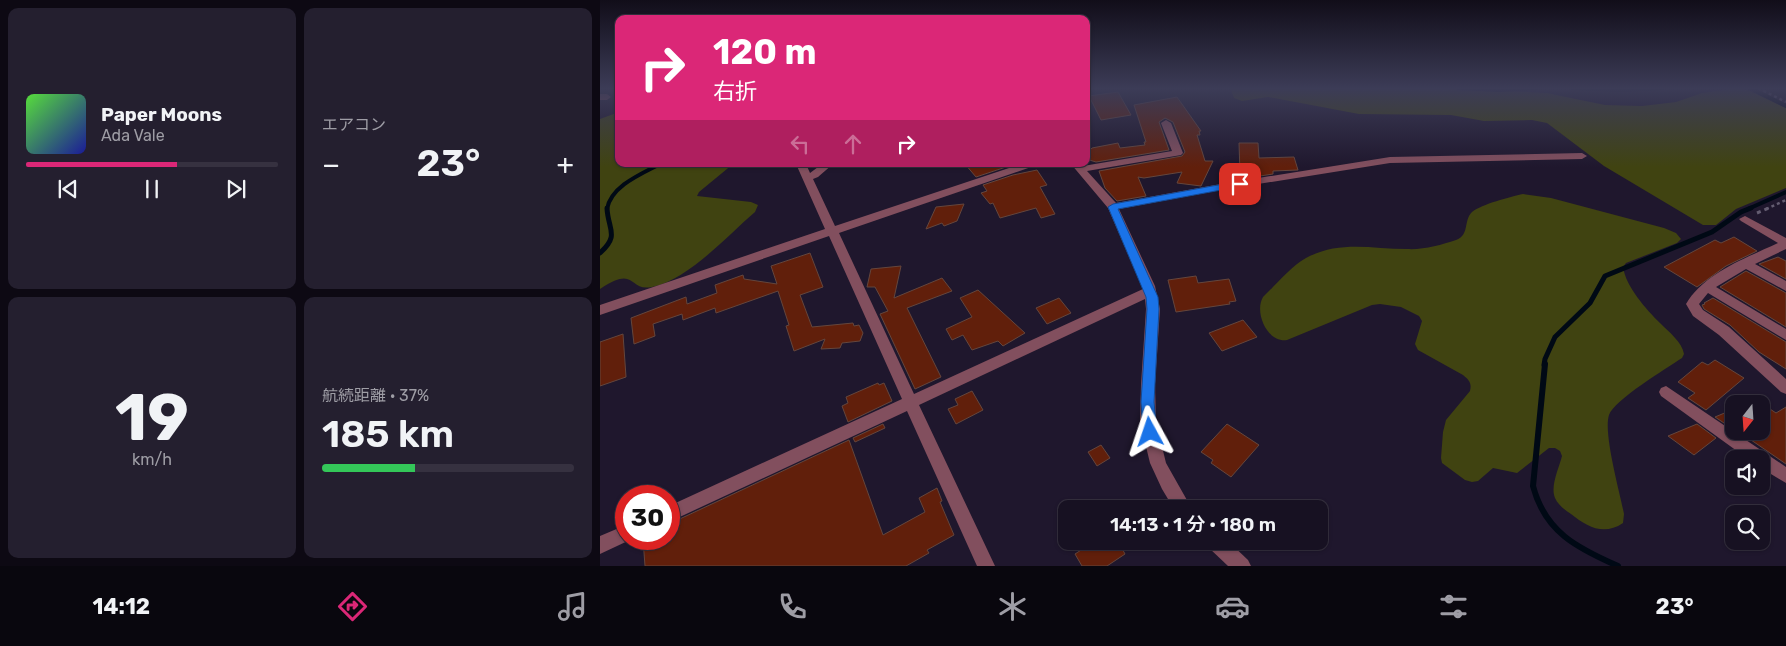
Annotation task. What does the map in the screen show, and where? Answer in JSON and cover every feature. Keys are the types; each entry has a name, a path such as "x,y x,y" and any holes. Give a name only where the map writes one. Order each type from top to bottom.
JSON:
{"street":[{"path":"1090,164 1178,153 1166,123"},
{"path":"1113,207 1221,187 1390,160 1582,156"},
{"path":"802,167 986,566"},
{"path":"807,177 814,175 824,167"},
{"path":"600,310 1021,167"},
{"path":"1079,167 1113,207 1150,291 1153,309 1148,384 1148,422 1158,463 1178,500"},
{"path":"1745,219 1786,243"},
{"path":"1786,243 1726,274 1692,300 1694,308 1724,330 1786,388"},
{"path":"1746,264 1786,287"},
{"path":"1707,287 1786,335"},
{"path":"680,509 1150,291"},
{"path":"1666,392 1748,450"},
{"path":"1770,465 1786,476"},
{"path":"600,546 615,538"},
{"path":"1224,550 1242,566"}],"path":[{"path":"1745,219 1786,200"}],"green space":[{"path":"615,114 615,167 729,167 699,192 697,196 751,202 758,205 755,212 693,267 666,283 644,287 631,280 620,279 600,289 600,119"},
{"path":"1397,114 1786,114 1786,188 1736,209 1716,225 1703,225 1604,166 1547,123 1532,120 1484,121 1451,115"},
{"path":"1523,194 1551,198 1664,228 1676,233 1681,239 1677,243 1626,263 1623,267 1632,290 1678,341 1684,354 1682,358 1620,401 1609,415 1608,435 1610,449 1624,514 1623,523 1609,529 1596,528 1583,523 1556,501 1554,483 1562,456 1560,451 1555,448 1549,448 1517,473 1493,468 1478,481 1472,482 1465,480 1442,463 1443,432 1446,420 1470,391 1471,386 1463,375 1418,350 1415,344 1422,321 1419,316 1401,307 1380,304 1372,305 1287,340 1280,340 1268,332 1261,318 1260,310 1263,297 1289,271 1306,258 1319,252 1343,247 1413,249 1444,244 1456,240 1463,235 1472,212 1496,201"}],"building":[{"path":"1098,114 1131,115 1101,120"},
{"path":"1137,114 1189,114 1201,131 1199,131 1200,135 1197,135 1205,161 1213,161 1201,186 1177,183 1182,172 1144,178 1138,177 1146,196 1117,201 1105,188 1099,171 1182,156 1185,152 1173,122 1165,118 1159,122 1169,150 1096,162 1090,160 1090,150 1118,143 1120,148 1145,145 1144,142 1146,142"},
{"path":"1239,143 1258,143 1259,158 1294,157 1298,170 1273,171 1273,174 1260,176 1258,174 1240,173"},
{"path":"968,167 1006,167 976,177"},
{"path":"1037,170 1047,185 1040,187 1055,214 1041,218 1036,208 1000,218 993,203 990,204 981,193 987,191 983,185 1013,175"},
{"path":"964,204 957,221 944,226 942,223 926,229 936,207"},
{"path":"1734,237 1757,251 1726,266 1697,287 1664,267 1715,240 1721,243"},
{"path":"810,253 823,287 800,295 812,327 853,323 854,326 859,325 863,333 860,341 842,343 840,348 821,349 825,339 794,351 786,326 789,325 778,291 716,313 715,308 683,320 682,314 653,324 655,336 634,344 631,318 686,297 687,304 717,293 715,285 743,275 744,279 777,284 771,266"},
{"path":"1778,257 1786,261 1786,279 1759,264"},
{"path":"901,266 894,298 942,278 952,291 907,308 941,377 915,389 880,314 888,311 875,287 867,287 871,269"},
{"path":"1746,271 1786,293 1786,327 1720,287"},
{"path":"1196,276 1198,283 1229,279 1236,301 1229,302 1230,304 1176,312 1168,280"},
{"path":"978,290 1025,333 1003,346 998,341 972,350 963,335 952,340 946,329 972,317 960,298"},
{"path":"1059,298 1071,313 1047,324 1036,308"},
{"path":"1713,298 1786,342 1786,369 1759,352 1730,325 1704,309 1702,305"},
{"path":"1243,320 1257,337 1222,351 1209,333"},
{"path":"623,334 626,377 600,386 600,342"},
{"path":"1715,360 1744,378 1706,410 1688,398 1695,393 1678,382 1702,362 1708,365"},
{"path":"878,383 879,385 884,383 892,401 848,422 842,406 848,403 846,397"},
{"path":"972,391 983,410 956,424 948,409 958,405 955,399"},
{"path":"1786,407 1786,464 1770,453 1770,450 1766,450 1751,440 1770,440 1770,409 1776,413"},
{"path":"1725,413 1725,424 1715,417"},
{"path":"883,424 885,428 855,442 853,438"},
{"path":"1227,424 1259,445 1231,477 1211,463 1213,460 1201,452"},
{"path":"1697,424 1716,438 1694,455 1668,436"},
{"path":"849,440 883,535 925,512 919,498 937,488 942,501 940,502 954,535 927,550 929,553 906,566 645,566 644,550 680,550 680,519"},
{"path":"1101,445 1110,458 1097,466 1088,452"},
{"path":"1081,550 1123,550 1125,554 1107,566 1082,566 1075,554"}],"waterway":[{"path":"607,209 614,194 621,187 654,167"},
{"path":"1748,209 1786,192"},
{"path":"1544,365 1555,337 1590,303 1605,276 1712,232 1741,212 1751,208"},
{"path":"600,253 606,247 611,237 607,209"},
{"path":"1545,364 1533,486 1538,502 1554,527 1576,545 1618,566"}],"route":[{"path":"1150,432 1148,422 1148,384 1153,309 1152,297 1149,286 1113,207 1240,184"}]}
